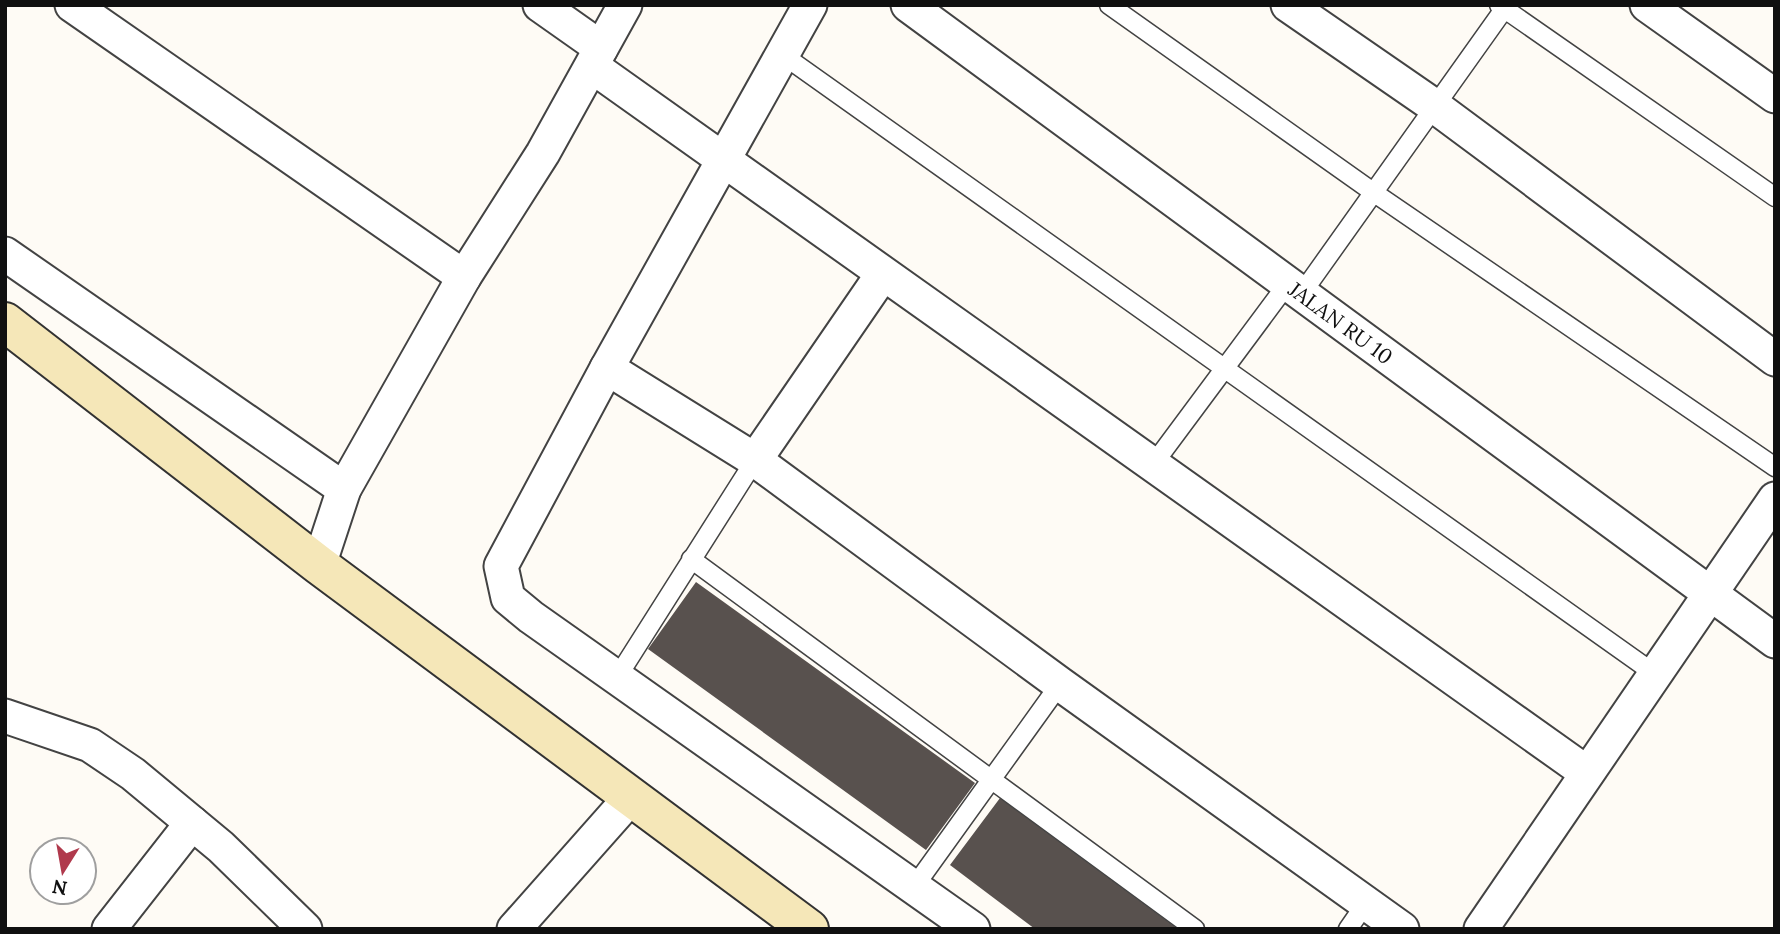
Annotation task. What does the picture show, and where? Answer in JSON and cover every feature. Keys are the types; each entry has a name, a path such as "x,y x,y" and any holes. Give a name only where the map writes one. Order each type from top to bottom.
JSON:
{"street":[{"path":"540,5 634,96 882,275 1587,773"},
{"path":"319,565 344,489 464,277 543,153 625,5"},
{"path":"810,5 783,55 715,155 607,368 501,566 508,598 973,929"},
{"name":"JALAN RU 10","path":"908,5 1775,641"},
{"path":"1288,5 1433,105 1775,359"},
{"path":"1647,5 1775,96"},
{"path":"86,9 464,277"},
{"path":"5,254 344,489"},
{"path":"755,460 882,275"},
{"path":"5,322 319,565 809,929"},
{"path":"607,368 755,460 1060,684 1357,916 1402,929"},
{"path":"1482,929 1775,499"},
{"path":"5,716 90,746 133,774 221,847 305,929"},
{"path":"514,929 631,797"},
{"path":"109,929 191,823"}],"lane":[{"path":"1109,5 1373,192 1775,467"},
{"path":"1152,466 1226,367 1373,192 1503,6 1775,197"},
{"path":"783,55 1655,674"},
{"path":"618,676 755,460"},
{"path":"691,559 1195,929"},
{"path":"914,887 1060,684"}],"building":[{"path":"696,582 975,783 926,850 648,649"},
{"path":"1000,798 1178,929 1035,929 950,865"}]}
